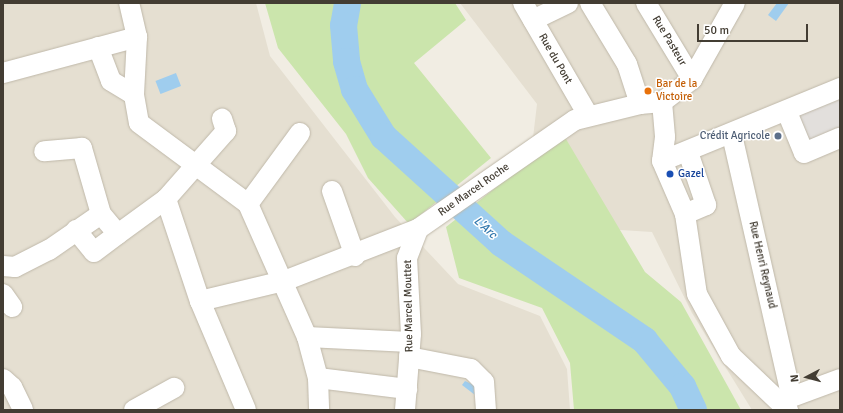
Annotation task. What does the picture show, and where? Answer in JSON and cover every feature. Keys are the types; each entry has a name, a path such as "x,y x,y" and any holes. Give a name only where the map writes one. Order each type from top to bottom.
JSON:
{"street":[{"path":"129,3 137,37 134,95 139,123 198,164 248,204 284,281 307,337 318,378 319,410"},
{"name":"Rue du Pont","path":"523,3 588,116"},
{"path":"533,20 568,3"},
{"path":"590,3 627,64 640,104"},
{"name":"Rue Pasteur","path":"646,3 692,80"},
{"path":"736,3 692,80 662,102 665,137 662,162 668,181 685,214 697,294 731,356 786,402 840,378"},
{"path":"3,73 137,37"},
{"path":"98,47 111,81 134,95"},
{"path":"662,162 732,135 840,88"},
{"name":"Rue Marcel Roche","path":"200,301 284,281 355,256 424,225 549,137 588,116 640,104 662,102"},
{"path":"787,112 804,153 840,138"},
{"path":"76,230 94,252 166,199 226,131 222,119"},
{"path":"248,204 300,133"},
{"name":"Rue Henri Reynaud","path":"732,135 786,402"},
{"path":"44,151 82,148 101,214 118,234"},
{"path":"685,214 706,205 688,152"},
{"path":"332,192 355,256"},
{"path":"166,199 200,301 246,410"},
{"path":"3,266 15,267 48,250 101,214"},
{"name":"Rue Marcel Mouttet","path":"406,410 410,350 407,258 424,225"},
{"path":"307,337 410,350 471,369 484,382 486,410"},
{"path":"318,378 407,389"},
{"path":"3,379 12,387 23,410"},
{"path":"143,408 174,388"},
{"path":"3,396 18,410"}],"shaded area":[{"path":"3,3 256,3 270,56 395,217 458,284 540,316 567,369 570,410 3,410"},
{"path":"460,3 840,3 840,410 752,410 692,313 652,232 589,228 525,205 537,104"},
{"path":"840,93 840,128 809,140 796,113"}],"green space":[{"path":"265,3 455,3 466,20 414,63 491,158 409,224 368,178 346,134 278,48"},
{"path":"563,134 645,272 681,302 741,410 574,410 570,363 542,308 459,278 446,227"}],"water":[{"path":"777,3 789,3 776,21 768,15"},
{"path":"176,73 181,86 160,94 155,81"},
{"path":"465,381 474,385 475,395 462,385"}],"waterway":[{"name":"L'Arc","path":"347,3 343,25 346,61 354,89 383,136 501,243 644,340 682,386 693,410"}],"place":[{"name":"Bar de la Victoire","path":"648,91"},
{"name":"Crédit Agricole","path":"778,136"},
{"name":"Gazel","path":"670,174"}]}
